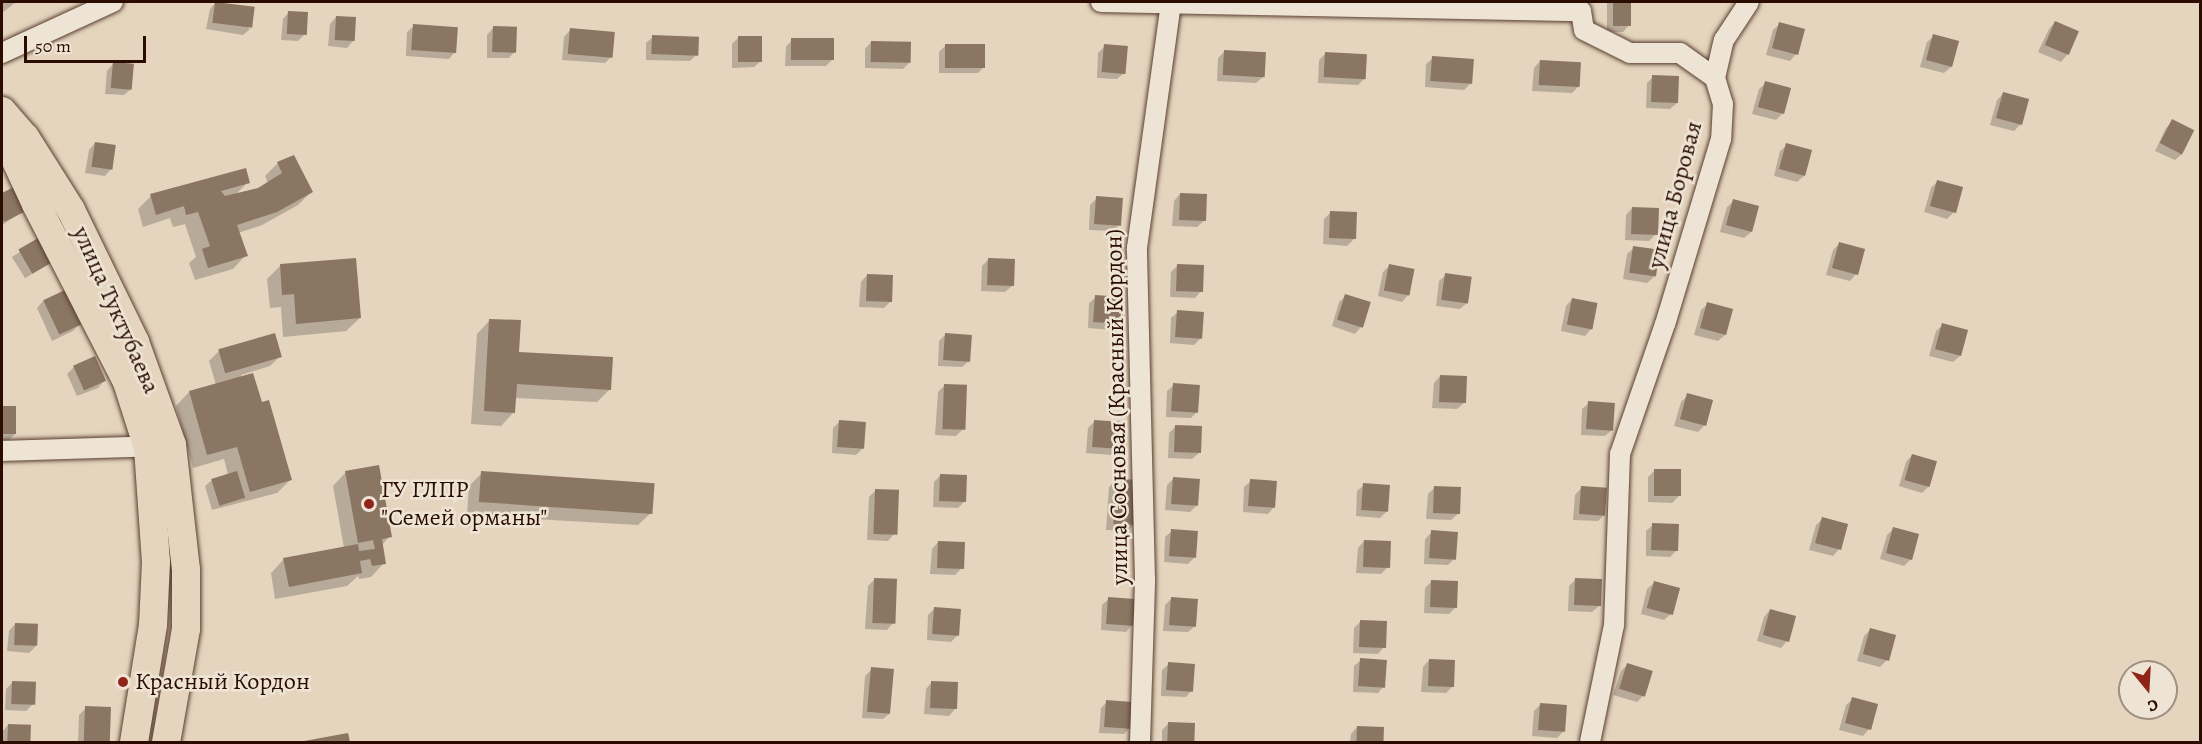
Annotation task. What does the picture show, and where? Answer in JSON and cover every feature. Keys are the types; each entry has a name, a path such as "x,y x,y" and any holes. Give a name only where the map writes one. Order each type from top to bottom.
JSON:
{"highway":[{"name":"улица Туктубаева","path":"2,111 25,137 71,210 135,342 186,570 186,629 166,742"},
{"name":"улица Туктубаева","path":"2,118 10,148 36,204 160,446 153,625 134,742"},
{"path":"153,625 174,623 186,629"}],"street":[{"path":"2,53 113,2"},
{"path":"1101,2 1584,7 1584,30 1630,53 1680,54 1715,78 1725,40 1749,2"},
{"name":"улица Сосновая (Красный Кордон)","path":"1140,742 1145,580 1137,249 1171,3"},
{"name":"улица Боровая","path":"1590,742 1614,625 1620,454 1665,324 1721,139 1723,104 1715,78"},
{"path":"2,451 160,446"}],"building":[{"path":"215,2 255,7 252,28 212,23"},
{"path":"1613,2 1631,2 1631,26 1613,26"},
{"path":"288,11 308,12 307,35 287,34"},
{"path":"336,16 356,17 355,41 335,40"},
{"path":"2055,21 2079,31 2069,55 2045,45"},
{"path":"1779,22 1805,29 1798,55 1772,48"},
{"path":"413,24 458,27 456,53 411,50"},
{"path":"493,26 517,27 516,53 492,52"},
{"path":"570,28 615,32 613,58 568,54"},
{"path":"1933,34 1959,41 1952,67 1926,60"},
{"path":"652,35 699,37 698,56 651,54"},
{"path":"738,36 762,36 762,62 738,62"},
{"path":"791,38 834,38 834,60 791,60"},
{"path":"871,41 911,42 911,63 871,62"},
{"path":"945,44 985,44 985,68 945,68"},
{"path":"1104,44 1128,46 1125,74 1102,72"},
{"path":"1224,50 1266,52 1265,77 1223,75"},
{"path":"1325,52 1367,54 1366,79 1324,77"},
{"path":"1432,56 1474,59 1472,84 1430,81"},
{"path":"1540,60 1581,62 1580,87 1539,85"},
{"path":"113,62 134,64 132,90 111,88"},
{"path":"1652,75 1679,76 1678,103 1651,102"},
{"path":"1765,81 1791,88 1784,114 1758,107"},
{"path":"2003,92 2029,99 2022,125 1996,118"},
{"path":"2172,119 2194,130 2182,154 2160,143"},
{"path":"95,142 116,145 112,170 92,167"},
{"path":"1786,143 1812,150 1805,176 1779,169"},
{"path":"294,155 313,192 277,212 237,225 248,256 208,268 202,249 210,246 198,212 186,215 184,206 156,215 150,194 246,168 250,183 221,191 225,196 258,188 282,173 277,162"},
{"path":"1937,180 1963,187 1956,213 1930,206"},
{"path":"14,187 26,211 4,222 2,193"},
{"path":"1180,193 1207,194 1206,221 1179,220"},
{"path":"1096,196 1123,198 1121,226 1094,224"},
{"path":"1733,199 1759,206 1752,232 1726,225"},
{"path":"1632,207 1659,208 1658,235 1631,234"},
{"path":"1330,211 1357,212 1356,239 1329,238"},
{"path":"40,237 54,261 32,274 18,250"},
{"path":"1839,242 1865,249 1858,275 1832,268"},
{"path":"1633,246 1660,250 1656,276 1629,273"},
{"path":"356,258 361,318 296,324 294,294 282,295 280,264"},
{"path":"988,258 1015,259 1014,286 987,285"},
{"path":"1177,264 1204,265 1203,292 1176,291"},
{"path":"1389,264 1415,269 1409,295 1384,291"},
{"path":"1445,273 1472,277 1468,303 1441,300"},
{"path":"867,274 893,275 892,302 866,301"},
{"path":"65,290 81,324 59,335 43,300"},
{"path":"1345,294 1371,302 1363,328 1337,320"},
{"path":"1095,295 1122,297 1120,324 1093,322"},
{"path":"1572,298 1598,303 1592,329 1567,325"},
{"path":"1707,302 1733,309 1726,335 1700,328"},
{"path":"1177,310 1204,312 1202,339 1175,337"},
{"path":"489,319 521,320 519,352 613,357 611,390 517,384 515,413 484,411"},
{"path":"1942,323 1968,330 1961,356 1935,349"},
{"path":"275,333 282,357 225,373 218,349"},
{"path":"945,333 972,335 970,362 943,360"},
{"path":"95,356 106,381 84,390 73,366"},
{"path":"253,373 262,402 269,400 292,480 250,492 237,447 207,455 189,391"},
{"path":"1440,375 1467,376 1466,403 1439,402"},
{"path":"1173,383 1200,385 1198,413 1171,411"},
{"path":"944,384 967,385 965,430 942,429"},
{"path":"1687,393 1713,400 1706,426 1680,419"},
{"path":"1588,401 1615,403 1613,431 1586,429"},
{"path":"2,406 16,406 16,434 2,434"},
{"path":"839,420 866,422 864,449 837,447"},
{"path":"1094,420 1120,422 1118,449 1092,447"},
{"path":"1175,425 1202,426 1201,453 1174,452"},
{"path":"1912,454 1937,461 1930,487 1905,480"},
{"name":"ГУ ГЛПР \"Семей орманы\"","path":"379,465 392,537 382,539 386,564 372,566 370,559 360,561 362,573 289,587 283,558 358,544 359,551 375,549 373,540 358,543 345,471"},
{"path":"1654,469 1681,469 1681,496 1654,496"},
{"path":"237,471 245,498 219,506 211,479"},
{"path":"481,471 655,483 652,514 479,502"},
{"path":"940,474 967,475 966,502 939,501"},
{"path":"1173,477 1200,479 1198,506 1171,504"},
{"path":"1115,479 1138,480 1136,525 1113,524"},
{"path":"1250,479 1277,481 1275,508 1248,506"},
{"path":"1363,483 1390,485 1388,512 1361,510"},
{"path":"1434,486 1461,487 1460,514 1433,513"},
{"path":"1581,486 1607,488 1605,516 1579,514"},
{"path":"875,489 899,490 897,535 873,534"},
{"path":"1822,517 1848,524 1841,550 1815,543"},
{"path":"1652,523 1679,524 1678,551 1651,550"},
{"path":"1893,527 1919,534 1912,560 1886,553"},
{"path":"1171,529 1198,531 1196,558 1169,556"},
{"path":"1431,530 1458,532 1456,560 1429,558"},
{"path":"1364,540 1391,541 1390,568 1363,567"},
{"path":"938,541 965,542 964,569 937,568"},
{"path":"874,578 897,579 895,624 872,623"},
{"path":"1575,578 1602,579 1601,606 1574,605"},
{"path":"1431,580 1458,581 1457,608 1430,607"},
{"path":"1654,581 1680,588 1673,615 1647,608"},
{"path":"1108,597 1135,599 1133,626 1106,624"},
{"path":"1171,597 1198,599 1196,627 1169,625"},
{"path":"934,607 961,609 959,636 932,634"},
{"path":"1770,609 1796,616 1789,642 1763,635"},
{"path":"1360,620 1387,621 1386,648 1359,647"},
{"path":"15,623 38,624 37,646 14,645"},
{"path":"1870,628 1896,635 1889,661 1863,654"},
{"path":"1360,658 1387,660 1385,688 1358,686"},
{"path":"1429,659 1455,660 1454,687 1428,686"},
{"path":"1168,662 1195,664 1193,692 1166,690"},
{"path":"1627,663 1653,671 1645,697 1619,689"},
{"path":"871,667 894,669 890,714 867,712"},
{"path":"12,681 36,682 35,705 11,704"},
{"path":"931,681 958,682 957,709 930,708"},
{"path":"1852,697 1878,704 1871,730 1845,723"},
{"path":"1106,700 1133,702 1131,729 1104,727"},
{"path":"1540,703 1567,705 1565,732 1538,730"},
{"path":"85,706 111,707 110,742 84,742"},
{"path":"1168,722 1195,723 1194,742 1167,742"},
{"path":"8,724 31,725 30,742 7,742"},
{"path":"1357,726 1384,727 1383,742 1356,742"},
{"path":"348,733 350,742 304,742 304,741"}],"place":[{"name":"ГУ ГЛПР \"Семей орманы\"","path":"369,504"},
{"name":"Красный Кордон","path":"123,682"}]}
